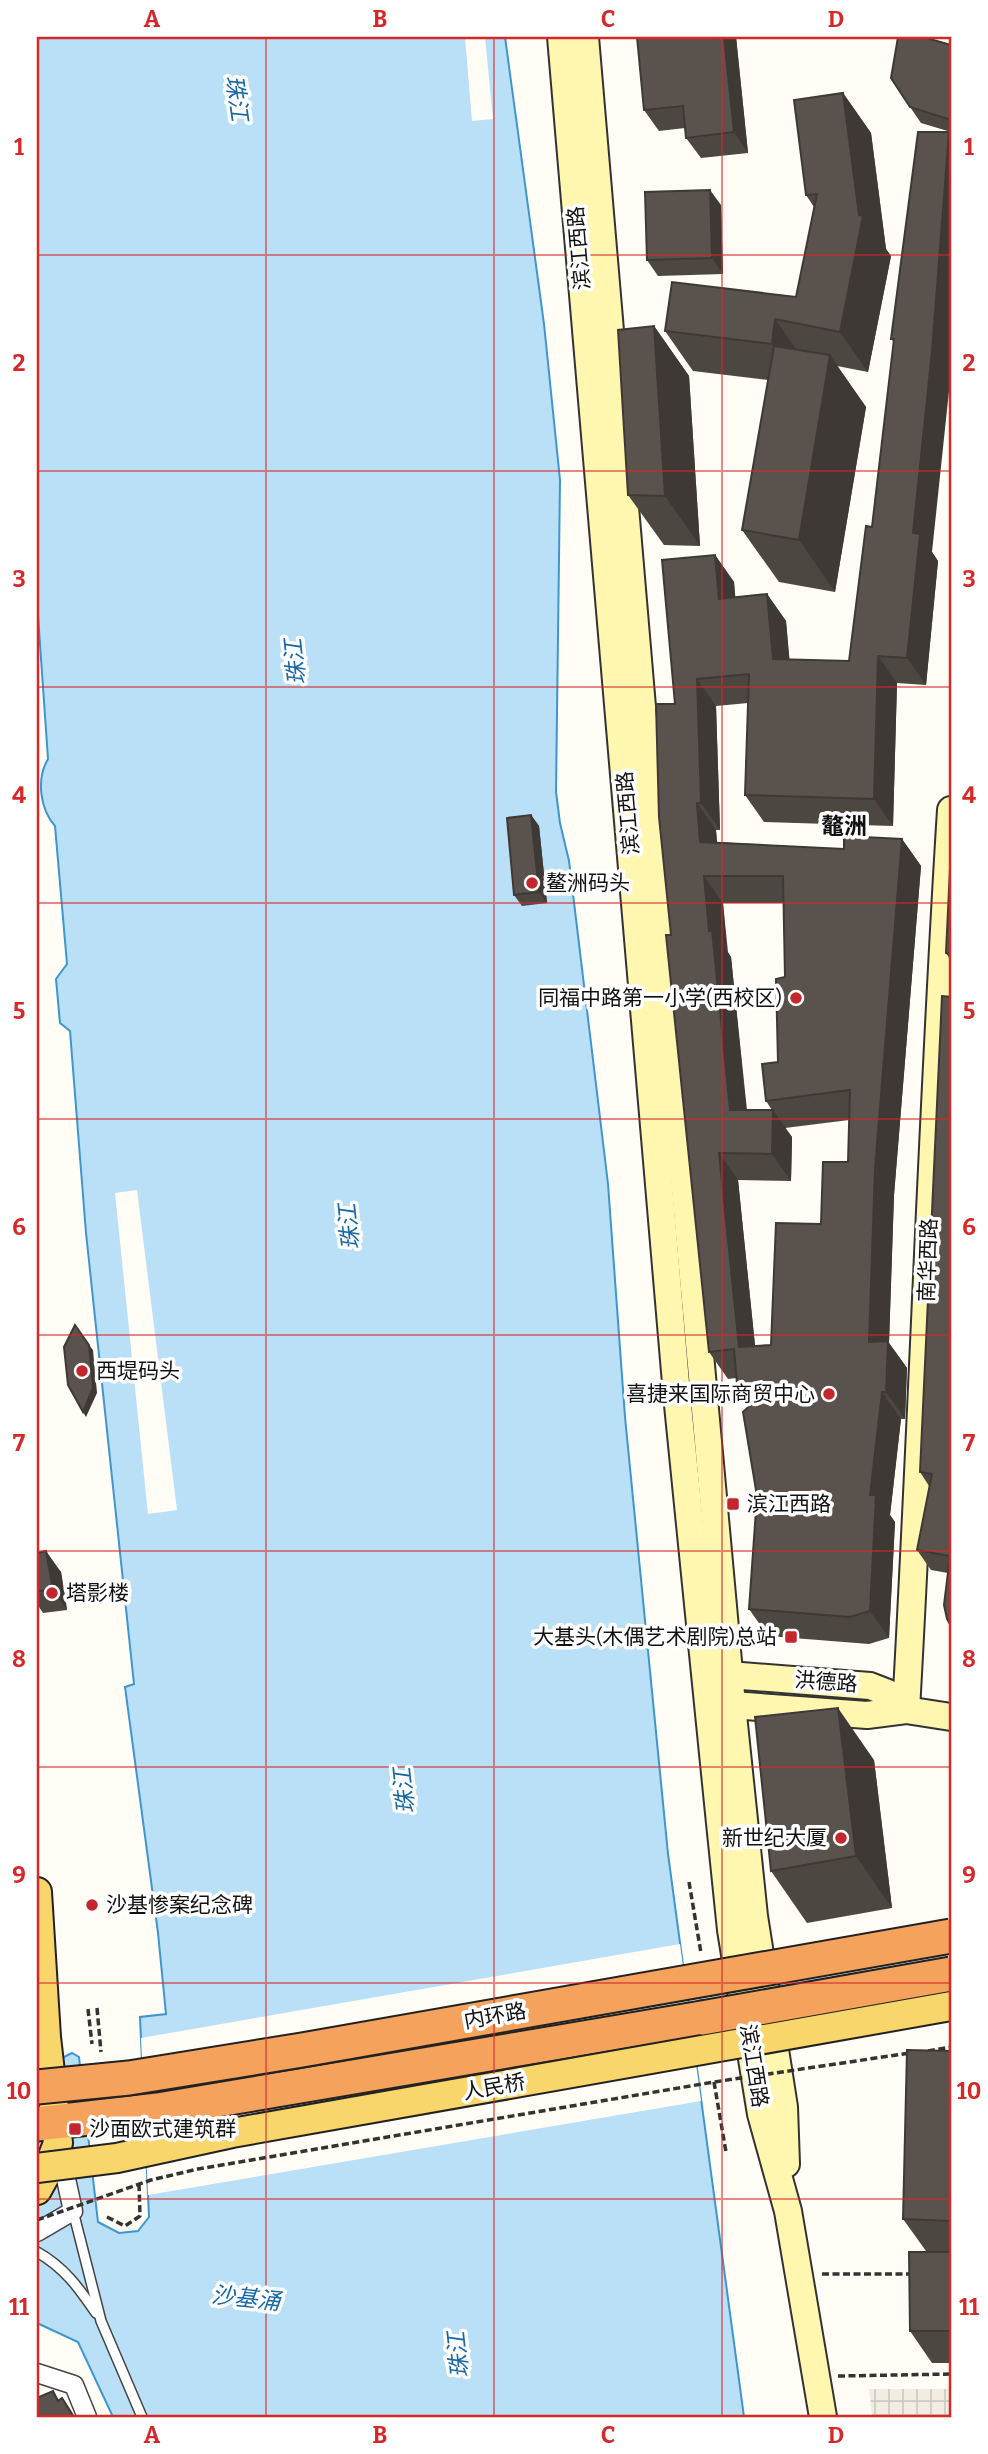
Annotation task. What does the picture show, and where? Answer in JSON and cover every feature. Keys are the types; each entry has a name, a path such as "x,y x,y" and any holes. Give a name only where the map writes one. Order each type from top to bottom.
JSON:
{"highway":[{"name":"内环路","path":"47,2114 129,2078 951,1936"},
{"name":"内环路","path":"47,2114 158,2110 951,1974"}],"main road":[{"name":"滨江西路","path":"561,37 676,1381 732,1930 761,2114 788,2211 823,2417"},
{"name":"滨江西路","path":"585,37 657,883 729,1675 754,1916 783,2108 788,2211"},
{"name":"南华西路","path":"906,1710 927,1297 932,1134 951,810"},
{"path":"707,1691 729,1675"},
{"name":"洪德路","path":"729,1675 870,1686 888,1693 906,1710"},
{"name":"洪德路","path":"707,1691 732,1705 867,1715 906,1710"},
{"path":"906,1710 951,1717"},
{"path":"37,1901 41,2044 47,2114 47,2172 37,2190"},
{"name":"人民桥","path":"37,2168 117,2158 245,2130 951,2006"},
{"name":"人民桥","path":"37,2180 97,2173 209,2150 480,2103 951,2026"},
{"path":"37,2064 41,2044"}],"street":[{"path":"37,2232 73,2211 47,2114"},
{"path":"37,2373 74,2385 88,2417"}],"lane":[{"path":"73,2211 101,2320 142,2417"},
{"path":"37,2252 71,2277 101,2320"}],"path":[{"path":"689,1882 701,1955"},
{"path":"97,2008 102,2058"},
{"path":"88,2009 92,2044"},
{"path":"925,2051 951,2047"},
{"path":"37,2220 139,2184 198,2169 714,2082 912,2053"},
{"path":"714,2082 726,2152"},
{"path":"107,2217 125,2226 140,2216 139,2184"},
{"path":"799,2274 923,2274"},
{"path":"816,2376 951,2374"}],"shaded area":[{"path":"869,2389 951,2389 951,2417 872,2417"}],"water":[{"path":"37,37 505,37 544,324 560,480 556,792 569,861 608,1184 625,1417 668,1854 744,2417 113,2417 78,2342 37,2323 37,2112 40,2111 62,2058 72,2053 79,2057 98,2222 119,2233 138,2231 149,2217 140,2017 166,2014 158,1933 125,1687 134,1684 86,1233 70,1031 60,1023 56,979 67,964 55,826 46,811 41,794 42,776 48,759 37,601"}],"pier":[{"path":"465,37 485,37 493,119 472,121"},
{"path":"137,1190 177,1510 148,1514 115,1193"},
{"path":"680,1944 701,2101 148,2195 141,2038"}],"building":[{"path":"637,37 724,37 734,132 686,138 683,106 644,110"},
{"path":"898,37 923,37 951,45 951,120 910,107 891,78"},
{"path":"843,93 859,215 863,216 840,332 775,319 772,344 665,331 672,282 796,297 817,194 806,195 794,100"},
{"path":"918,132 949,132 932,351 913,533 920,534 907,658 878,656 874,799 745,795 749,674 697,679 701,803 697,803 700,842 844,849 844,836 902,839 875,1168 869,1342 888,1341 886,1392 882,1392 870,1495 876,1495 870,1611 850,1617 749,1609 757,1496 743,1412 772,1386 737,1384 734,1349 709,1352 666,935 671,935 659,817 656,704 675,704 662,560 715,555 719,599 767,594 773,659 849,661 866,526 872,527 894,339 891,339","holes":["704,876 783,876 785,977 776,979 778,1062 762,1064 766,1101 850,1090 848,1162 823,1162 821,1224 776,1223 771,1345 739,1347 719,1153 772,1154 773,1110 730,1110"]},
{"path":"710,190 712,258 647,260 645,192"},
{"path":"654,326 665,496 628,495 618,330"},
{"path":"774,346 830,355 799,540 742,530"},
{"name":"鳌洲码头","path":"531,815 539,892 514,895 507,818"},
{"path":"951,869 951,954 946,953"},
{"path":"942,996 951,997 951,1626 944,1605 950,1556 917,1550 932,1474 920,1472"},
{"name":"西堤码头","path":"75,1325 89,1345 93,1388 83,1412 68,1385 64,1347"},
{"path":"46,1551 53,1590 37,1591 37,1553"},
{"path":"838,1708 856,1856 771,1871 755,1717"},
{"path":"907,2050 951,2051 951,2221 903,2219"},
{"path":"909,2252 951,2252 951,2331 910,2331"},
{"path":"53,2391 58,2401 62,2398 74,2417 37,2417 37,2398"}],"place":[{"name":"鳌洲码头","path":"532,883"},
{"name":"同福中路第一小学(西校区)","path":"796,998"},
{"name":"西堤码头","path":"82,1371"},
{"name":"喜捷来国际商贸中心","path":"829,1394"},
{"name":"滨江西路","path":"733,1504"},
{"name":"塔影楼","path":"52,1593"},
{"name":"大基头(木偶艺术剧院)总站","path":"791,1637"},
{"name":"新世纪大厦","path":"841,1838"},
{"name":"沙基惨案纪念碑","path":"92,1905"},
{"name":"沙面欧式建筑群","path":"75,2129"}],"district":[{"name":"鼇洲","path":"844,826"}],"water label":[{"name":"珠江","path":"237,98"},
{"name":"珠江","path":"295,662"},
{"name":"珠江","path":"349,1227"},
{"name":"珠江","path":"404,1791"},
{"name":"沙基涌","path":"246,2298"},
{"name":"珠江","path":"458,2355"}]}
